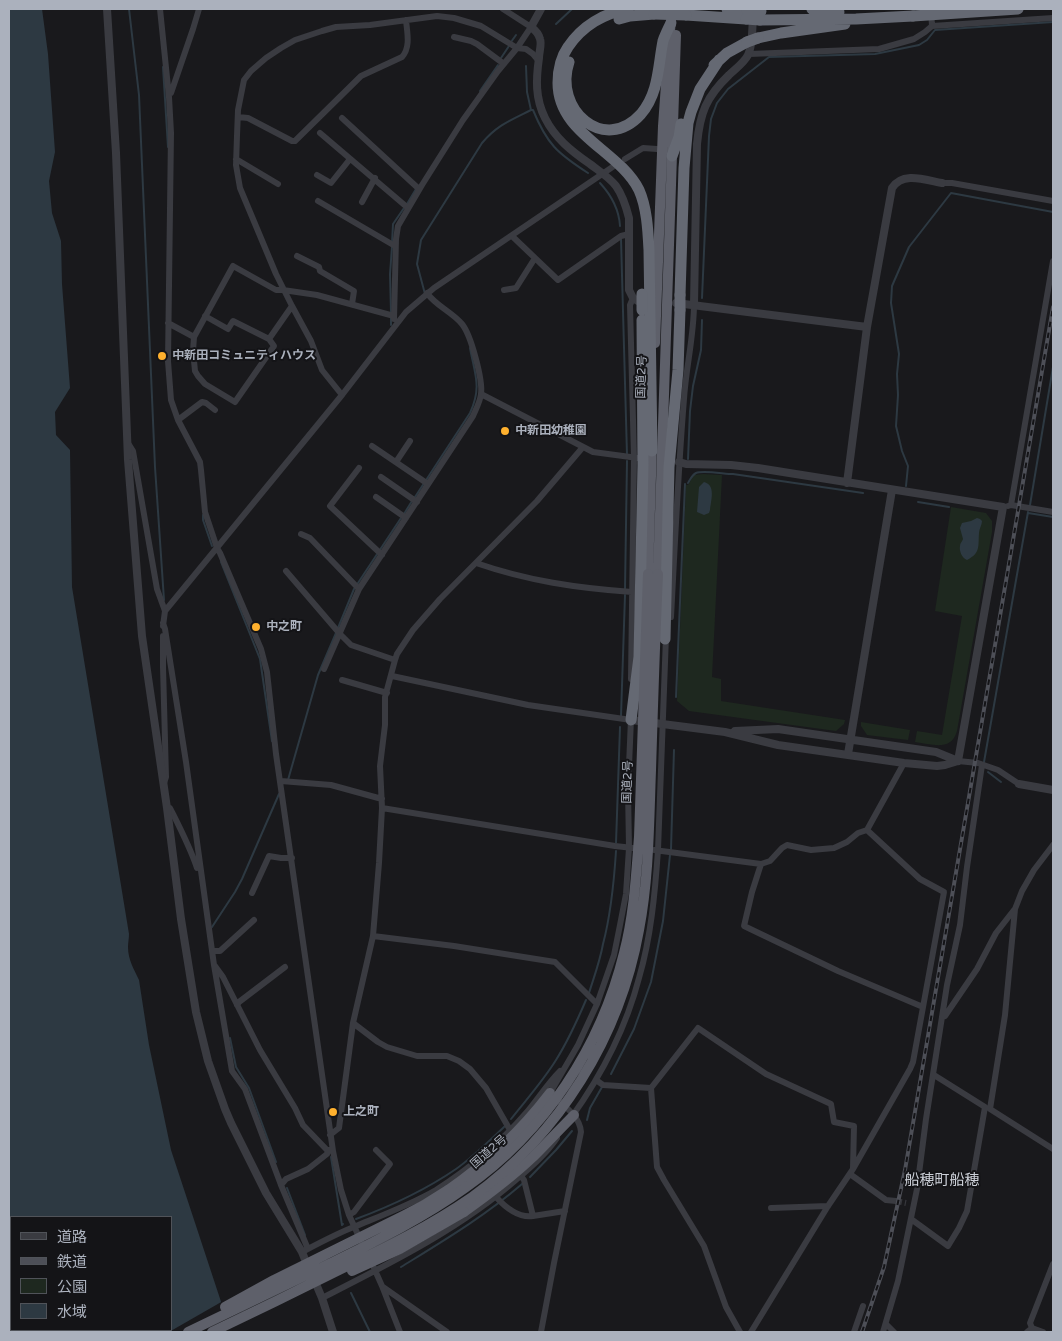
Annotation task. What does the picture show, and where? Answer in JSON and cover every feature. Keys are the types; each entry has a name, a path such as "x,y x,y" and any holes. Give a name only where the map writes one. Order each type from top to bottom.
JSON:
{"highway":[{"path":"628,9 594,21 578,34 562,59 559,68 558,86 559,95 566,111 576,126 622,167 639,190 645,211 648,244 652,451"},
{"path":"727,9 753,14"},
{"path":"672,156 690,100 702,78 719,60 732,50 753,40 781,33 898,17 1018,9"},
{"path":"671,23 664,39 655,88 646,108 634,120 620,128 604,129 589,124 577,114 572,107 566,89 566,70 574,51 580,43 594,30 612,21 630,16 678,11 898,17"},
{"name":"国道2号","path":"212,1332 399,1241 449,1212 492,1181 531,1145 568,1101 607,1033 617,1009 634,956 640,928 648,838 653,574 652,451 664,126 671,23 678,11"},
{"name":"国道2号","path":"188,1332 378,1240 419,1218 466,1188 492,1168 524,1138 548,1109 578,1066 598,1029 608,1004 622,961 630,926 638,844 653,574 678,11"},
{"path":"665,639 670,466 678,370 684,168 687,129 700,89 719,60"},
{"path":"631,720 639,648 643,465 640,301 643,215 639,190"},
{"path":"184,1332 274,1280 403,1216 448,1190 508,1141 550,1093"},
{"path":"223,1332 400,1249 464,1212 517,1172 574,1115"}],"street":[{"path":"107,9 116,153 128,442 142,636 181,919 196,1012 208,1061 231,1123 266,1193 305,1251"},
{"path":"160,9 171,133 168,323 171,400 178,420 200,462 205,512 217,548 261,649 267,672 280,781 330,1135 330,1151 349,1215 382,1286 400,1332"},
{"path":"169,96 199,9"},
{"path":"503,9 531,26 540,39 537,89 545,118 564,145 604,174 615,185 624,201 629,234 629,290 640,301 630,306 636,458 628,789 629,848 626,894 614,955 597,1004 578,1044 550,1093 579,1121 582,1132 541,1332"},
{"path":"395,325 392,316 393,245 398,226 407,206 463,120 517,48 541,9"},
{"path":"932,9 932,26"},
{"path":"322,1298 375,1271 499,1200 553,1143 574,1115 596,1080 620,1030 640,978 656,884 665,639 671,622 677,462 694,304 693,151 704,108 717,88 749,54 753,14"},
{"path":"342,395 322,370 311,341 283,290 240,188 236,160 238,117 244,80 266,58 295,40 336,27 370,26 437,16 468,21 517,48 526,49 538,60"},
{"path":"749,54 879,48 914,39 932,26 1053,18"},
{"path":"238,117 248,118 294,141 361,76 405,54 408,46 406,20"},
{"path":"454,37 477,44 504,64"},
{"path":"342,118 418,188"},
{"path":"320,133 407,206"},
{"path":"625,159 643,148 657,149"},
{"path":"317,176 331,183 350,159"},
{"path":"236,160 278,184"},
{"path":"165,611 342,395 406,312 426,294 614,166"},
{"path":"362,202 374,178"},
{"path":"847,483 867,327 892,188 900,180 908,178 1053,201"},
{"path":"318,201 393,245"},
{"path":"512,236 558,280 621,236 629,234"},
{"path":"297,256 354,291 352,304"},
{"path":"504,290 516,288 535,258"},
{"path":"958,761 1053,261"},
{"path":"206,316 228,329 233,321 269,340 274,346 235,402 205,384 198,376 195,371 193,351 194,337 233,266 276,290 317,295 392,316"},
{"path":"324,669 357,587 473,416 481,394 481,383 468,334 459,321 426,294"},
{"path":"679,302 867,327"},
{"path":"269,340 292,306"},
{"path":"168,323 194,337"},
{"path":"481,394 593,452 636,458"},
{"path":"178,420 202,402 215,410"},
{"path":"128,442 133,451 157,589 165,611 163,623 163,667 166,777 163,786"},
{"path":"396,462 410,442"},
{"path":"372,446 426,483"},
{"path":"330,1135 339,1128 353,1023 372,936 382,808 380,766 385,725 385,697 395,660 413,630 537,501 583,447"},
{"path":"677,462 758,468 892,490 1053,512"},
{"path":"359,468 330,506 380,553"},
{"path":"381,477 415,500"},
{"path":"848,754 892,490"},
{"path":"376,497 404,516"},
{"path":"301,534 310,538 357,587"},
{"path":"476,563 540,581 632,592"},
{"path":"286,570 351,645 395,660"},
{"path":"163,623 214,951 214,965 232,1071 245,1089 333,1332"},
{"path":"392,676 528,705 725,732 778,745 937,766 958,761"},
{"path":"342,680 387,693"},
{"path":"725,732 778,729 936,752 958,761 982,764 998,770 1019,784 1053,790"},
{"path":"382,808 629,848 658,850 761,864 770,861 786,846 811,850 834,848 847,842 858,833 868,830 904,763"},
{"path":"883,1332 898,1281 914,1205 947,984 960,925 982,764"},
{"path":"280,781 331,785 382,799"},
{"path":"167,808 170,808 185,836 199,873 202,876"},
{"path":"752,1332 828,1206 852,1172 910,1070 944,892 920,879 868,830"},
{"path":"911,1219 948,1246 967,1211 1005,1016 1015,909 1022,891 1034,870 1053,845"},
{"path":"252,893 269,856 292,858"},
{"path":"761,864 744,926 838,971 923,1007"},
{"path":"943,1019 996,933 1015,909"},
{"path":"214,951 220,951 254,920"},
{"path":"372,936 454,946 555,962 597,1004"},
{"path":"214,965 223,977 260,1050 295,1108 303,1126 330,1151"},
{"path":"236,1005 285,967"},
{"path":"353,1023 387,1047 417,1056 447,1056 459,1061 470,1069 486,1088 510,1130"},
{"path":"740,1332 726,1307 704,1246 657,1167 652,1088 698,1028 766,1074 831,1104 834,1122 854,1126 852,1172"},
{"path":"305,1251 354,1226 403,1207 437,1189 456,1176 475,1162 510,1130 567,1063"},
{"path":"934,1074 1053,1149"},
{"path":"596,1080 603,1084 652,1088"},
{"path":"349,1215 354,1212 390,1164 376,1150"},
{"path":"281,1185 286,1179 308,1169 330,1151"},
{"path":"852,1172 886,1200 896,1202"},
{"path":"521,1176 524,1180 533,1216"},
{"path":"499,1200 508,1208 528,1216 565,1211"},
{"path":"906,1203 914,1205"},
{"path":"771,1208 828,1206"},
{"path":"403,1207 422,1244"},
{"path":"1043,1332 1029,1330 1030,1323 1053,1264"},
{"path":"382,1286 447,1332"},
{"path":"854,1332 863,1306"},
{"path":"886,1324 894,1332"}],"green space":[{"path":"694,475 722,475 712,677 721,679 721,701 845,720 844,724 836,731 689,711 677,701 686,485 688,485"},
{"path":"951,507 986,513 992,521 992,532 957,731 950,742 934,745 915,742 917,731 942,735 962,616 935,611"},
{"path":"861,722 910,730 908,740 867,735 861,726"}],"water":[{"path":"9,9 42,9 48,54 55,152 49,181 52,213 61,241 62,284 70,388 55,412 56,435 70,450 72,587 129,934 129,956 139,980 149,1045 171,1150 231,1332 9,1332"},
{"path":"704,482 710,486 712,493 709,513 704,515 697,512 699,487"},
{"path":"977,518 982,521 979,531 978,549 975,555 967,560 962,556 960,550 960,544 963,539 960,528 962,523"}],"pier":[{"path":"223,1301 233,1331 169,1332"}],"waterway":[{"path":"129,9 139,95 155,467 164,600"},
{"path":"556,24 572,9"},
{"path":"702,298 711,119 717,103 728,89 769,57 875,54 919,45 927,40 935,30 1053,22"},
{"path":"511,42 516,35"},
{"path":"501,58 509,46"},
{"path":"480,91 498,65"},
{"path":"425,294 417,264 421,240 482,143 499,127 531,110 527,92 526,66"},
{"path":"163,67 168,147"},
{"path":"531,110 533,110 548,140 554,147 568,160 588,173"},
{"path":"600,183 614,203 620,226"},
{"path":"407,204 416,189"},
{"path":"906,486 908,466 896,426 899,354 891,303 892,286 909,247 951,193 1053,212"},
{"path":"392,243 393,224 404,208"},
{"path":"621,239 627,455"},
{"path":"391,312 390,274 392,247"},
{"path":"391,317 391,325"},
{"path":"688,459 690,411 701,350 702,320"},
{"path":"415,497 474,404 477,388 470,348"},
{"path":"1030,505 1053,367"},
{"path":"625,589 627,461"},
{"path":"688,483 696,473 709,472 863,493"},
{"path":"676,697 685,484"},
{"path":"404,514 412,501"},
{"path":"918,502 949,507"},
{"path":"984,762 1028,512"},
{"path":"1028,513 1053,517"},
{"path":"203,515 212,546"},
{"path":"338,628 354,589 401,518"},
{"path":"221,562 260,659 272,741"},
{"path":"621,716 625,595"},
{"path":"288,780 318,675 336,633"},
{"path":"616,843 620,727"},
{"path":"671,849 674,750"},
{"path":"988,772 1001,782"},
{"path":"212,927 242,879 279,794"},
{"path":"589,993 608,921 616,851"},
{"path":"611,1074 634,1029 651,982 663,921 670,855"},
{"path":"511,1119 556,1060 586,1000"},
{"path":"230,1038 236,1067 249,1088 276,1162"},
{"path":"587,1120 590,1108 602,1087"},
{"path":"356,1219 382,1209 444,1177 481,1149 505,1126"},
{"path":"530,1177 572,1131"},
{"path":"331,1157 343,1224"},
{"path":"401,1267 479,1217 522,1184"},
{"path":"287,1188 305,1235"},
{"path":"351,1293 370,1332"}],"tunnel":[{"path":"896,1201 906,1203"}],"railway":[{"path":"862,1332 884,1267 905,1170 1053,307"}],"place":[{"name":"中新田コミュニティハウス","path":"162,356"},
{"name":"中新田幼稚園","path":"505,431"},
{"name":"中之町","path":"256,627"},
{"name":"上之町","path":"333,1112"}],"district":[{"name":"船穂町船穂","path":"942,1181"}]}
